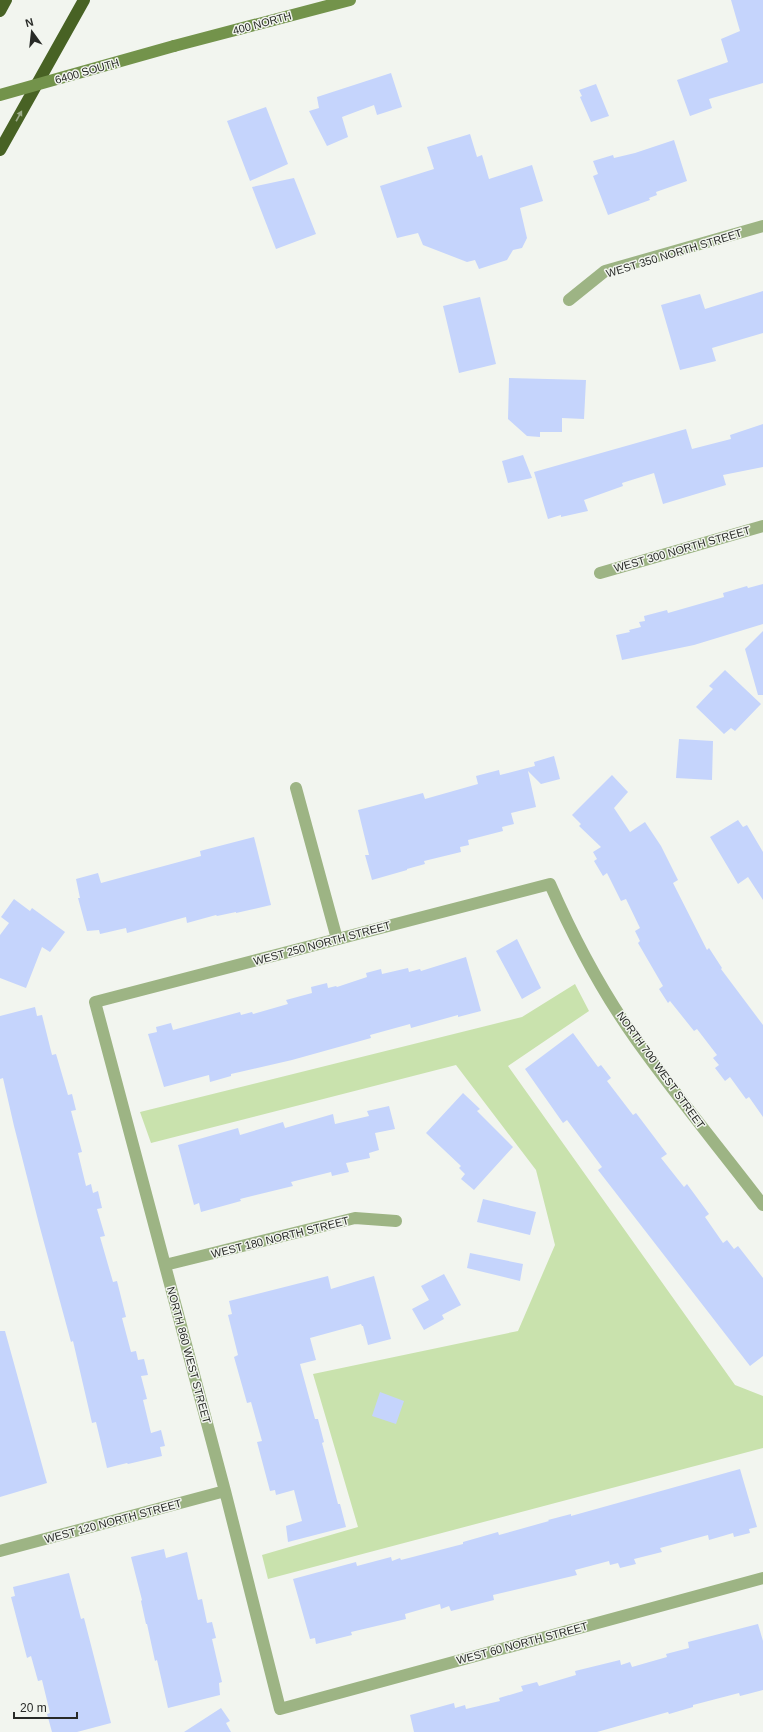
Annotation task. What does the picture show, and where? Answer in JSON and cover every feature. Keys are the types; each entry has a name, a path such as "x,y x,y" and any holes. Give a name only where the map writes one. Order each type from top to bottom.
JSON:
{"highway":[{"path":"0,11 6,0"},
{"path":"0,150 84,0"}],"main road":[{"name":"400 NORTH","path":"174,46 350,0"},
{"name":"6400 SOUTH","path":"0,95 174,46"}],"street":[{"name":"WEST 350 NORTH STREET","path":"569,300 605,271 763,226"},
{"name":"WEST 300 NORTH STREET","path":"600,573 763,526"},
{"path":"296,788 337,939"},
{"name":"WEST 250 NORTH STREET","path":"95,1002 550,884"},
{"name":"NORTH 700 WEST STREET","path":"550,884 567,923 600,983 636,1040 763,1205"},
{"name":"NORTH 860 WEST STREET","path":"95,1002 225,1491 280,1708"},
{"name":"WEST 180 NORTH STREET","path":"165,1265 355,1218 396,1221"},
{"name":"WEST 120 NORTH STREET","path":"0,1551 225,1491"},
{"name":"WEST 60 NORTH STREET","path":"280,1708 763,1578"}],"green space":[{"path":"575,984 589,1011 508,1066 735,1385 763,1396 763,1448 268,1579 262,1555 358,1527 313,1374 518,1331 555,1245 536,1170 456,1065 151,1143 140,1112 522,1017"}],"building":[{"path":"731,0 763,0 763,83 709,99 712,108 690,116 677,80 728,62 721,39 740,31"},
{"path":"391,73 402,107 377,115 374,105 342,117 348,137 327,146 309,111 319,108 317,97"},
{"path":"596,84 609,116 591,122 580,97 582,96 579,90"},
{"path":"266,107 288,164 250,181 227,121"},
{"path":"470,134 477,157 482,155 489,179 532,165 543,201 520,208 527,238 522,248 513,250 507,260 479,269 475,260 467,262 423,245 418,233 397,238 380,186 434,169 427,147"},
{"path":"674,140 687,181 656,192 657,195 649,198 650,200 608,215 593,176 598,174 593,161 613,155 614,158 635,153"},
{"path":"294,178 316,234 276,249 252,187"},
{"path":"763,291 763,333 712,348 716,361 680,370 661,305 700,294 705,309"},
{"path":"480,297 496,364 459,373 443,306"},
{"path":"509,378 586,380 584,419 562,418 562,432 540,432 540,437 527,436 508,419"},
{"path":"763,424 763,467 723,475 726,485 663,504 654,473 622,483 623,486 584,500 588,511 561,517 561,515 548,519 534,472 686,429 692,449 731,439 730,435"},
{"path":"523,455 532,478 508,483 502,461"},
{"path":"763,584 763,624 694,645 622,660 616,635 630,632 629,630 641,627 639,622 645,621 644,616 667,610 668,613 724,597 723,593 747,586 748,588"},
{"path":"763,631 763,695 758,695 745,649"},
{"path":"725,670 761,704 735,731 731,728 724,734 696,707 713,689 709,686"},
{"path":"679,739 713,741 712,780 676,778"},
{"path":"554,756 560,779 541,784 528,771 536,807 511,813 514,824 502,827 503,831 468,840 469,845 460,847 461,852 424,861 425,864 372,880 365,855 369,855 358,810 423,793 425,799 478,784 476,776 499,770 500,775 535,766 534,762"},
{"path":"612,775 628,792 614,808 630,832 645,822 661,846 678,880 673,883 707,950 709,948 722,968 721,969 763,1025 763,1117 749,1097 746,1099 730,1077 725,1081 715,1068 719,1065 713,1058 717,1055 697,1029 694,1031 670,1001 668,1003 659,989 663,986 638,943 640,941 635,931 640,928 626,899 621,901 607,873 603,876 594,861 597,859 593,852 601,847 579,826 581,824 572,815"},
{"path":"738,820 743,827 747,825 763,852 763,900 748,877 738,884 710,837"},
{"path":"254,837 271,905 236,913 216,915 187,923 186,917 127,933 126,928 100,934 99,930 87,931 78,898 80,898 76,879 98,873 101,883 201,856 200,851"},
{"path":"14,899 30,911 32,908 65,932 50,952 42,947 26,988 0,978 0,935 9,923 1,917"},
{"path":"517,939 541,988 522,999 496,951"},
{"path":"466,957 481,1011 458,1017 458,1015 411,1028 410,1024 370,1035 371,1038 292,1060 231,1074 231,1076 210,1082 209,1075 164,1087 148,1034 157,1032 156,1027 171,1023 173,1030 240,1012 241,1015 252,1012 253,1014 288,1004 286,1000 312,993 311,987 327,983 328,988 337,987 367,977 366,973 381,969 382,974 408,968 409,972 420,969 421,971"},
{"path":"35,1007 37,1016 42,1015 52,1055 56,1054 68,1095 72,1094 76,1110 71,1111 82,1152 78,1153 86,1186 91,1184 93,1193 98,1191 102,1208 97,1209 105,1236 100,1237 113,1282 117,1281 126,1317 122,1318 131,1352 136,1351 138,1360 144,1359 148,1375 141,1376 147,1399 143,1400 151,1433 161,1430 165,1446 160,1447 162,1456 107,1468 96,1422 92,1423 73,1341 71,1342 39,1224 3,1078 0,1079 0,1016"},
{"path":"573,1033 598,1067 601,1065 611,1078 607,1081 633,1115 636,1113 667,1154 661,1158 684,1187 687,1184 709,1214 705,1217 723,1243 727,1240 734,1249 738,1246 763,1278 763,1356 750,1366 598,1170 602,1167 567,1120 563,1123 525,1069"},
{"path":"463,1093 480,1109 477,1111 513,1147 474,1190 461,1179 465,1174 459,1168 461,1166 426,1133"},
{"path":"389,1106 395,1129 375,1133 379,1150 369,1153 370,1158 346,1163 349,1172 332,1176 331,1172 291,1182 293,1186 240,1199 241,1201 201,1212 199,1203 194,1205 178,1145 238,1128 240,1135 283,1122 285,1128 333,1114 335,1124 369,1116 367,1111"},
{"path":"483,1199 536,1212 530,1235 477,1222"},
{"path":"470,1253 523,1264 520,1281 467,1268"},
{"path":"444,1274 461,1305 442,1315 444,1319 424,1330 412,1309 429,1300 421,1286"},
{"path":"328,1276 331,1289 374,1276 391,1339 368,1345 363,1326 361,1324 310,1338 316,1360 300,1364 315,1419 318,1419 324,1442 322,1443 338,1504 340,1504 346,1527 288,1542 286,1526 302,1521 294,1490 276,1495 275,1490 270,1491 257,1442 262,1441 251,1402 247,1403 234,1357 238,1355 228,1315 232,1314 229,1301"},
{"path":"0,1331 5,1331 47,1483 0,1497"},
{"path":"380,1392 404,1401 396,1424 372,1416"},
{"path":"740,1469 757,1527 749,1529 750,1533 734,1537 733,1533 709,1540 708,1535 660,1548 662,1552 634,1559 636,1564 620,1568 618,1563 610,1565 609,1561 575,1570 577,1575 493,1595 494,1600 451,1611 449,1606 441,1609 440,1604 405,1614 406,1619 351,1632 352,1635 316,1644 315,1638 310,1639 293,1579 356,1562 357,1566 391,1557 392,1561 400,1558 401,1560 463,1544 463,1542 498,1532 499,1535 549,1521 548,1520 571,1514 571,1516"},
{"path":"164,1549 166,1558 187,1552 198,1600 202,1599 207,1623 212,1622 216,1638 212,1639 222,1682 219,1683 220,1695 168,1708 157,1660 155,1661 131,1557"},
{"path":"69,1573 81,1619 84,1618 111,1723 77,1732 52,1732 47,1714 50,1713 42,1680 38,1681 31,1656 27,1658 11,1597 15,1596 13,1587"},
{"path":"758,1624 763,1641 763,1690 740,1696 739,1693 693,1705 693,1707 669,1714 668,1712 597,1732 414,1732 410,1715 454,1703 455,1708 465,1705 466,1709 500,1701 499,1698 523,1691 521,1686 537,1682 539,1686 576,1675 575,1671 620,1660 621,1665 630,1662 632,1667 667,1657 666,1654 689,1648 688,1642"},
{"path":"221,1708 230,1721 226,1723 231,1732 184,1732"}]}
